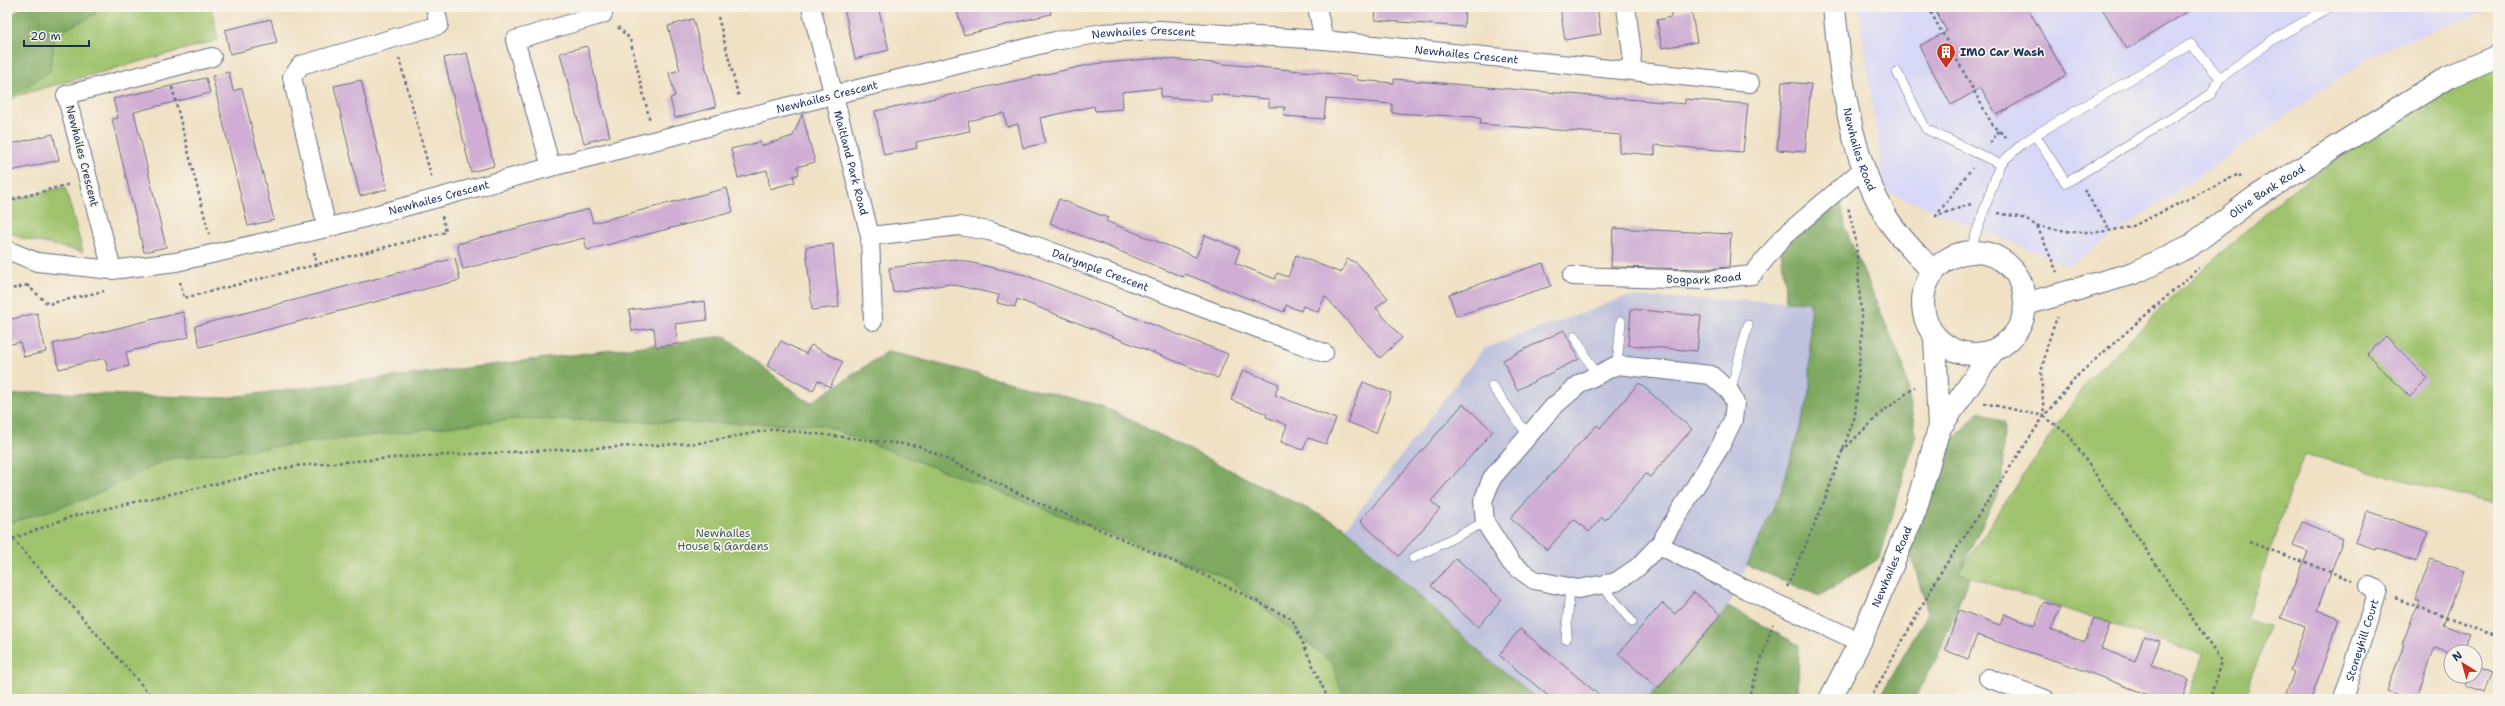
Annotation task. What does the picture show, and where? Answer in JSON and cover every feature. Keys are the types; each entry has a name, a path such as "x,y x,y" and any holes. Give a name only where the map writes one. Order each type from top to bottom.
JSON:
{"main road":[{"name":"Newhailes Road","path":"1834,7 1842,84 1852,130 1864,168 1888,219 1933,272"},
{"name":"Olive Bank Road","path":"2026,304 2134,273 2190,246 2254,198 2448,76 2498,56"},
{"name":"Newhailes Road","path":"1970,252 1988,253 2003,260 2016,272 2021,282 2026,304 2023,319 2016,333 2006,344 1993,351 1978,354 1962,353 1947,347 1935,337 1926,322 1923,304 1925,287 1933,272 1944,262 1956,255 1970,252"},
{"name":"Newhailes Road","path":"1935,337 1940,429"},
{"name":"Newhailes Road","path":"1830,699 1860,642 1915,511 1940,429 1993,351"}],"street":[{"path":"327,228 292,77 301,65 439,25 435,7"},
{"name":"Maitland Park Road","path":"811,7 870,236 874,321"},
{"path":"1317,7 1324,40"},
{"path":"1626,7 1632,53 1631,70"},
{"path":"551,167 515,40 602,11"},
{"name":"Newhailes Crescent","path":"7,250 37,262 112,270 176,262 327,228 551,167 1055,41 1103,33 1159,30 1324,40 1750,83"},
{"name":"Newhailes Crescent","path":"112,270 66,94 212,57"},
{"name":"Bogpark Road","path":"1572,276 1704,280 1752,275 1784,236 1864,168"},
{"name":"Dalrymple Crescent","path":"870,236 959,226 989,231 1324,354"},
{"path":"1617,365 1710,375 1730,392 1735,403 1733,420 1721,445 1659,545 1638,568 1616,582 1578,589 1534,580 1511,563 1485,522 1483,501 1492,478 1553,407 1581,383 1617,365"},
{"path":"1659,545 1780,605 1860,642"},
{"name":"Stoneyhill Court","path":"2343,699 2374,588"},
{"path":"1988,678 2009,693 2045,699"}],"lane":[{"path":"2035,135 2066,183 2211,94 2220,78 2274,39 2330,7"},
{"path":"1970,252 2000,164 2018,147 2035,135 2191,44 2220,78"},
{"path":"1897,72 1926,129 2000,164"},
{"path":"1617,365 1621,321"},
{"path":"1730,392 1748,325"},
{"path":"1574,336 1596,375"},
{"path":"1492,386 1528,435"},
{"path":"1413,558 1485,522"},
{"path":"1602,585 1632,622"},
{"path":"1566,639 1570,587"}],"path":[{"path":"1928,7 1992,124 2018,147"},
{"path":"602,11 630,39 655,141"},
{"path":"718,17 744,118"},
{"path":"394,38 437,198"},
{"path":"167,69 214,254"},
{"path":"1999,131 1936,216 1976,203 1985,210 2023,218 2037,226 2073,232 2110,230 2131,227 2239,174 2254,198"},
{"path":"2076,178 2110,230"},
{"path":"7,201 88,179"},
{"path":"1748,699 1780,605 1822,507 1855,416 1862,329 1856,241 1843,187"},
{"path":"2037,226 2066,292 2048,342 2041,373 2044,416"},
{"path":"184,298 446,232"},
{"path":"1870,699 1941,572 2044,416 2079,374 2205,263"},
{"path":"27,285 48,304 110,289 112,270"},
{"path":"1842,451 1881,413 1919,384 1938,388"},
{"path":"1961,398 2044,416 2069,435 2221,661 2210,699"},
{"path":"7,541 73,516 295,466 406,456 698,444 775,428 919,446 1037,502 1200,573 1292,619 1328,699"},
{"path":"13,539 154,699"},
{"path":"2249,542 2374,588 2498,637"}],"shaded area":[{"path":"1859,7 2496,7 2378,52 2069,266 1884,190"},
{"path":"1626,297 1810,302 1810,393 1782,489 1728,607 1654,693 1647,699 1537,699 1482,654 1346,528 1483,349"}],"green space":[{"path":"22,7 211,7 218,40 19,95 7,102 7,19"},
{"path":"22,7 98,7 95,14 55,35 50,71 7,99 7,19"},
{"path":"2498,67 2498,505 2304,454 2246,618 2269,626 2244,699 2188,699 2203,655 1958,573 2087,381 2177,293 2284,196 2402,115"},
{"path":"65,187 83,252 21,238 7,231 7,201"},
{"path":"1840,196 1846,230 1903,365 1916,434 1880,558 1819,596 1747,565 1782,489 1810,393 1810,302 1786,301 1781,246"},
{"path":"725,336 809,404 888,351 1102,406 1346,528 1482,654 1537,699 1344,699 1332,663 1229,579 822,425 514,419 168,459 86,499 7,524 7,396 33,392 222,398"},
{"name":"Newhailes House & Gardens","path":"749,379 1325,592 1505,699 7,699 7,406"},
{"path":"1979,411 2004,424 2002,484 1959,573 1969,577 1937,658 1914,699 1879,699 1928,613 1910,551 1951,443"},
{"path":"1728,607 1799,645 1798,699 1647,699"}],"building":[{"path":"844,7 878,7 889,50 855,59"},
{"path":"956,7 1050,7 1051,14 964,35"},
{"path":"1376,7 1465,7 1464,27 1375,20"},
{"path":"1560,7 1597,7 1601,34 1565,40"},
{"path":"1933,7 2027,7 2066,75 1997,115 1981,88 1951,105 1919,46 1947,31"},
{"path":"2101,7 2195,7 2127,49"},
{"path":"1691,9 1697,42 1662,48 1657,20 1671,17 1671,13"},
{"path":"271,19 277,43 230,54 225,30"},
{"path":"693,19 716,107 675,118 670,98 675,96 669,73 680,70 668,26"},
{"path":"587,46 610,136 584,143 560,53"},
{"path":"467,53 494,166 471,172 444,58"},
{"path":"1159,58 1357,76 1357,80 1394,83 1394,79 1685,104 1685,99 1748,104 1743,152 1655,145 1655,155 1619,152 1621,135 1480,124 1481,119 1475,117 1392,113 1392,104 1326,99 1324,119 1284,116 1285,107 1269,107 1269,99 1211,94 1211,101 1161,97 1161,88 1122,92 1123,109 1095,111 1094,106 1040,118 1045,143 1023,148 1018,124 1007,127 1004,113 968,121 970,131 916,142 917,148 884,155 875,111 1093,64"},
{"path":"229,72 233,91 242,88 274,220 248,226 212,76"},
{"path":"206,78 210,93 134,112 166,247 144,252 112,119 118,118 113,99"},
{"path":"361,80 387,189 360,196 334,86"},
{"path":"1782,82 1811,84 1805,152 1777,150"},
{"path":"802,114 815,162 797,167 799,174 793,176 795,182 770,189 767,170 738,178 731,149 760,142 761,146 793,136"},
{"path":"53,134 59,160 7,172 7,145"},
{"path":"727,188 733,212 587,250 584,238 463,269 457,244 589,209 593,223"},
{"path":"1059,199 1108,218 1106,221 1196,257 1205,235 1240,249 1235,263 1275,279 1277,273 1288,277 1296,255 1341,273 1347,259 1357,263 1388,298 1376,308 1402,338 1380,358 1325,296 1318,312 1303,306 1301,311 1286,305 1284,312 1185,274 1183,277 1050,223"},
{"path":"1613,228 1731,234 1729,267 1705,269 1611,267"},
{"path":"833,244 839,307 812,310 806,247"},
{"path":"455,258 460,280 200,347 195,326"},
{"path":"955,259 1025,275 1228,354 1218,378 1017,299 1015,307 997,303 999,295 950,284 893,292 889,268"},
{"path":"1543,263 1551,286 1456,316 1449,294"},
{"path":"705,301 707,320 675,324 678,344 656,347 654,328 632,331 629,310"},
{"path":"1631,309 1701,316 1697,351 1628,345"},
{"path":"183,312 189,337 126,352 129,366 108,371 105,358 59,369 53,344"},
{"path":"37,313 46,352 24,357 20,342 7,345 7,320"},
{"path":"1564,330 1579,359 1517,390 1503,360"},
{"path":"2386,336 2428,379 2410,397 2367,354"},
{"path":"781,341 806,354 811,345 843,362 830,387 818,380 813,391 767,366"},
{"path":"1243,370 1279,384 1275,395 1336,419 1326,444 1308,438 1303,450 1281,442 1287,425 1266,417 1267,414 1231,400"},
{"path":"1363,382 1391,393 1376,433 1347,422"},
{"path":"1639,383 1692,429 1650,477 1646,474 1605,520 1602,517 1589,532 1574,519 1547,550 1510,518 1597,425 1600,428"},
{"path":"1463,404 1493,431 1431,501 1440,509 1399,556 1360,521"},
{"path":"2367,511 2428,532 2416,562 2376,547 2375,549 2355,542"},
{"path":"2302,522 2343,539 2317,610 2339,619 2311,699 2284,699 2294,672 2290,670 2305,627 2281,618 2308,552 2293,546"},
{"path":"1456,558 1502,600 1478,627 1431,586"},
{"path":"2431,559 2464,571 2443,625 2470,635 2466,644 2443,644 2443,651 2435,648 2416,699 2409,699 2387,691 2404,644 2402,644 2419,601 2415,600"},
{"path":"1694,592 1721,615 1658,688 1618,654 1662,603 1675,614"},
{"path":"2044,602 2060,608 2051,630 2085,642 2094,618 2110,624 2101,648 2135,661 2144,636 2160,641 2151,665 2189,679 2182,699 2159,699 2077,668 1977,635 1968,659 1945,650 1959,610 2000,625 2004,614 2035,626"},
{"path":"1520,629 1604,699 1552,699 1499,655"},
{"path":"2483,669 2492,673 2484,692 2466,685 2483,684"}],"place":[{"name":"IMO Car Wash","path":"1946,69"}]}
